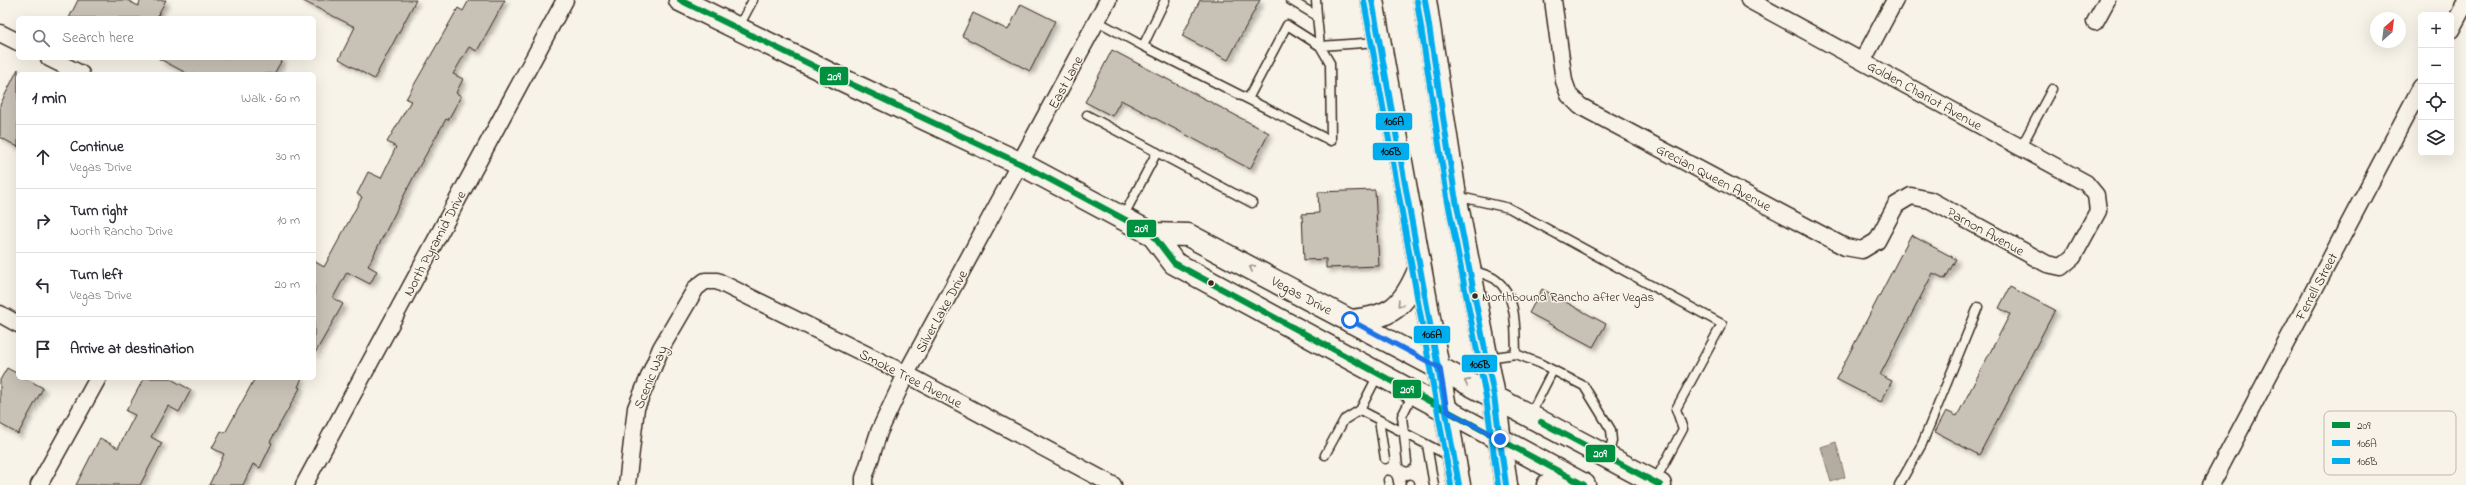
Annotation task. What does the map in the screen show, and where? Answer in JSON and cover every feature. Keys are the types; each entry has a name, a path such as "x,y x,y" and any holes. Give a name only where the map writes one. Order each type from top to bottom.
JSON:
{"main road":[{"name":"Vegas Drive","path":"680,0 737,29 1021,164 1123,218 1152,234 1174,263 1583,484"},
{"path":"1372,0 1378,42 1419,270 1440,368 1459,485"},
{"path":"1425,0 1455,195 1485,358 1494,396 1506,485"},
{"name":"Vegas Drive","path":"1152,234 1188,235 1657,483"},
{"path":"1350,320 1383,316 1394,309 1411,289 1419,270"},
{"path":"1548,485 1583,484"}],"street":[{"name":"North Pyramid Drive","path":"304,485 565,0"},
{"name":"East Lane","path":"1021,164 1108,0"},
{"name":"Grecian Queen Avenue","path":"1552,0 1564,81 1569,95 1580,106 1845,247 1862,250 1877,241 1896,205 1911,196"},
{"name":"Golden Chariot Avenue","path":"1749,0 1863,60 2086,183 2096,195 2098,211 2073,257 2061,266"},
{"path":"1863,60 1895,0"},
{"path":"2096,22 2107,0"},
{"path":"2454,24 2466,2"},
{"path":"0,33 16,41"},
{"path":"53,60 77,72"},
{"name":"Ferrell Street","path":"2211,485 2418,93"},
{"name":"Silver Lake Drive","path":"864,485 864,478 879,432 906,374 1021,164"},
{"name":"Parnon Avenue","path":"1911,196 1930,200 2047,264 2061,266"},
{"name":"Smoke Tree Avenue","path":"705,282 717,281 906,374 1114,485"},
{"name":"Scenic Way","path":"627,485 636,408 661,348 696,288 705,282"},
{"path":"0,314 16,323"},
{"path":"39,485 97,380"}],"lane":[{"path":"737,29 753,0"},
{"path":"1143,46 1165,0"},
{"path":"1290,0 1317,16"},
{"path":"1097,21 1143,46 1331,141 1330,64 1320,46 1316,0"},
{"path":"1248,99 1286,25 1320,46 1378,42"},
{"path":"2021,147 2052,89"},
{"path":"1086,115 1252,203"},
{"path":"1123,218 1156,152"},
{"path":"1455,195 1509,208 1722,324 1676,409 1683,429 1657,483"},
{"path":"1469,269 1495,279 1509,294 1514,317 1516,354"},
{"path":"1899,485 1922,444 1978,308"},
{"path":"1485,358 1516,354 1553,370 1584,386 1611,430 1612,441 1608,457"},
{"path":"1529,416 1553,370"},
{"path":"1325,456 1344,420 1360,410 1378,374"},
{"path":"1407,462 1402,416 1414,393"},
{"path":"1360,410 1455,460"},
{"path":"1379,420 1385,459"},
{"path":"1427,445 1434,485"}],"shaded area":[{"path":"1836,442 1845,477 1831,482 1821,447"}],"building":[{"path":"78,0 127,0 138,6 141,0 166,0 158,15 160,16 70,16"},
{"path":"301,0 416,0 374,79 339,59 355,27"},
{"path":"469,0 505,0 477,51 469,47 453,74 463,79 456,93 461,96 416,172 368,266 377,271 370,284 347,272 333,298 343,304 316,351 316,262 324,267 362,197 357,194 368,172 381,178 396,147 387,142 411,101 406,99 458,8 463,11"},
{"path":"1200,0 1260,0 1228,60 1182,36"},
{"path":"1021,4 1055,21 1030,71 962,36 973,13 1008,30"},
{"path":"1112,50 1269,133 1250,169 1121,100 1112,116 1085,102"},
{"path":"162,60 282,60 275,72 184,72"},
{"path":"16,73 16,146 0,137 0,105"},
{"path":"1375,190 1379,266 1326,268 1326,259 1304,260 1302,214 1319,213 1318,192"},
{"path":"1911,235 1956,259 1945,279 1933,273 1880,375 1892,381 1881,402 1836,379"},
{"path":"2010,287 2055,310 1979,455 1935,432 1946,411 1957,416 2010,314 1999,308"},
{"path":"1542,289 1606,324 1593,347 1529,313"},
{"path":"7,368 16,373 16,380 29,380 43,388 18,434 0,424 0,380"},
{"path":"143,380 173,380 191,390 179,412 168,406 151,437 162,443 140,485 76,485 100,438 118,448 135,415 126,411"},
{"path":"254,380 301,380 298,387 300,388 270,442 272,443 260,468 253,464 243,485 209,485 224,454 212,448 221,431 225,433"}],"transit line":[{"name":"209","path":"680,0 834,76 1021,164 1152,234 1174,263 1584,485"},
{"name":"106A","path":"1372,0 1459,485"},
{"name":"106A","path":"1425,0 1455,195 1494,396 1506,485"},
{"name":"106B","path":"1364,1 1451,485"},
{"name":"106B","path":"1417,1 1447,197 1486,397 1498,485"},
{"name":"209","path":"1541,422 1660,485"}],"place":[{"name":"Northbound Rancho after Vegas","path":"1475,296"}],"route":[{"path":"1350,320 1440,368 1447,411 1500,439"}]}
